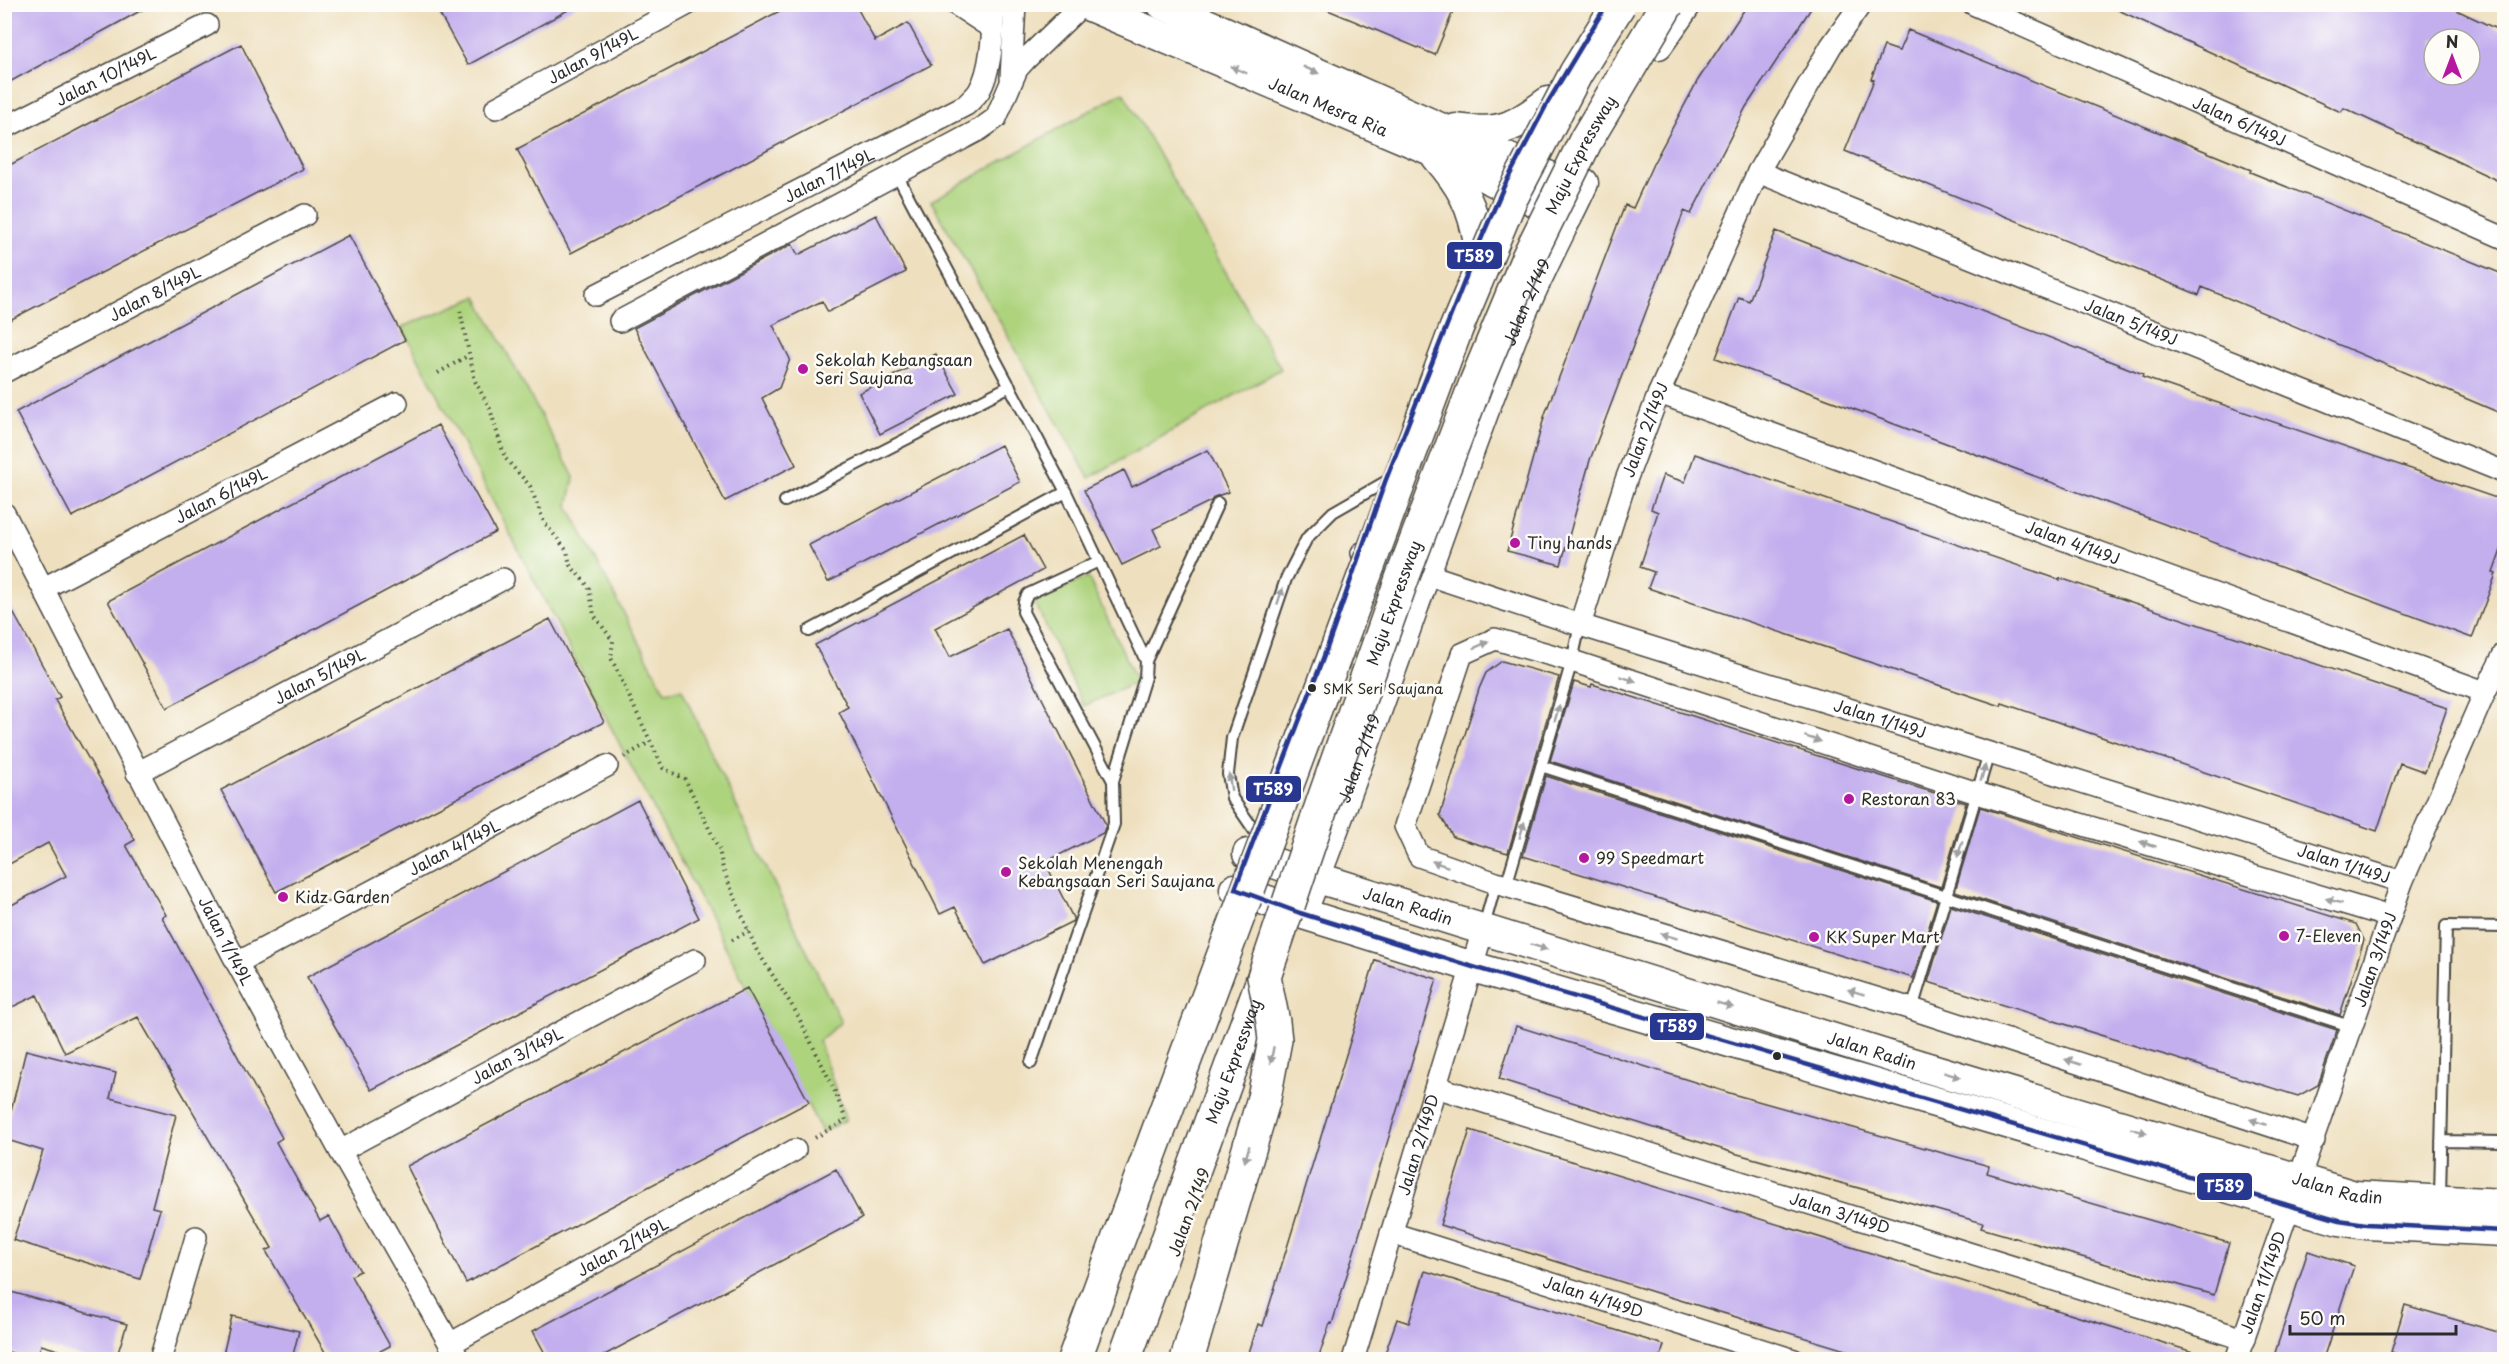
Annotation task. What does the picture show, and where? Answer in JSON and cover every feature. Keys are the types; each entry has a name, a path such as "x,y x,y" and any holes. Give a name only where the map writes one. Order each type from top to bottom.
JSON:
{"highway":[{"path":"1074,1359 1456,329 1510,200 1576,74 1619,4"},
{"name":"Maju Expressway","path":"1124,1359 1264,977 1403,576 1476,383 1527,260 1586,140 1667,4"},
{"path":"1187,1359 1263,1098 1275,1040 1274,1022 1264,977"}],"main road":[{"name":"Jalan Mesra Ria","path":"1084,4 1436,139"},
{"name":"Jalan Mesra Ria","path":"1162,4 1511,174 1580,190"},
{"path":"1067,1359 1235,889 1327,648 1385,482 1479,244 1511,174 1548,102 1607,4"},
{"name":"Jalan 2/149","path":"1133,1359 1300,913 1339,816 1518,322 1612,120 1656,47 1686,4"},
{"path":"1479,244 1475,219 1467,196 1452,174 1436,139 1504,129 1524,119 1548,102"},
{"name":"Jalan Mesra Ria","path":"1511,174 1567,217"},
{"name":"Jalan Radin","path":"1252,844 1314,877 1906,1062 2296,1192 2353,1223 2505,1231"},
{"name":"Jalan Radin","path":"1235,889 1300,913 1473,967 2296,1192 2505,1204"}],"street":[{"name":"Jalan 9/149L","path":"496,108 688,4"},
{"path":"955,4 993,29"},
{"name":"Jalan 7/149L","path":"596,295 966,105 979,92 985,77 993,29 994,4"},
{"path":"1010,85 1015,4"},
{"path":"620,321 896,172 979,130 996,118 1017,69 1084,4"},
{"name":"Jalan 2/149J","path":"1580,624 1626,480 1659,393 1758,172 1831,46 1861,4"},
{"name":"Jalan 6/149J","path":"1973,4 2505,238"},
{"name":"Jalan 10/149L","path":"4,128 207,25"},
{"name":"Jalan 5/149J","path":"1758,172 2505,472"},
{"name":"Jalan 8/149L","path":"4,372 304,215"},
{"name":"Jalan 4/149J","path":"1659,393 2485,692"},
{"name":"Jalan 6/149L","path":"44,588 397,403"},
{"name":"Jalan 1/149L","path":"4,513 237,963 454,1352"},
{"name":"Jalan 1/149J","path":"1360,552 1580,624 2402,882"},
{"name":"Jalan 5/149L","path":"137,773 503,579"},
{"path":"2314,1140 1912,1009 1501,885 1419,856 1405,826 1462,654 1495,639 1572,661 1977,793 2390,918"},
{"name":"Jalan 3/149J","path":"2296,1192 2402,882 2485,692 2505,654"},
{"name":"Jalan 4/149L","path":"237,963 607,766"},
{"name":"Jalan 2/149D","path":"1353,1359 1483,930"},
{"name":"Jalan 3/149L","path":"340,1151 695,960"},
{"name":"Jalan 3/149D","path":"1436,1087 2244,1339"},
{"name":"Jalan 2/149L","path":"454,1352 795,1150"},
{"name":"Jalan 11/149D","path":"2236,1359 2296,1192"},
{"name":"Jalan 4/149D","path":"1391,1233 1794,1359"},
{"path":"160,1359 196,1237"}],"lane":[{"path":"896,172 1066,492 1146,661"},
{"path":"785,501 1010,386"},
{"path":"1252,844 1232,798 1228,774 1232,738 1286,579 1307,538 1333,512 1385,482"},
{"path":"809,631 1066,492"},
{"path":"1031,1063 1114,824 1113,781 1145,677 1146,661 1218,503"},
{"path":"1099,561 1028,594 1023,612 1113,781"},
{"name":"Jalan 2/149J","path":"1483,930 1501,885 1541,766 1572,661 1580,624"},
{"path":"1912,1009 1989,753"},
{"path":"1541,766 2353,1027"},
{"path":"2440,1201 2446,926 2505,927"},
{"path":"2441,1141 2505,1142"}],"path":[{"path":"460,311 474,381 490,410 505,458 530,486 544,522 567,551 570,565 589,587 594,615 613,641 610,658 650,742 663,768 685,779 719,849 723,869 756,949 796,1012 834,1089 846,1120 795,1150"},
{"path":"438,373 469,355"},
{"path":"607,766 650,742"},
{"path":"732,940 749,931"}],"green space":[{"path":"1123,92 1281,369 1089,478 931,201"},
{"path":"477,297 574,477 568,506 665,692 682,689 841,1022 819,1041 846,1120 822,1132 402,327"},
{"path":"1088,577 1137,682 1084,706 1034,601"}],"building":[{"path":"13,4 153,4 4,85 4,9"},
{"path":"434,4 579,4 468,65"},
{"path":"793,4 855,4 875,41 908,23 931,65 571,253 517,149"},
{"path":"1316,4 1456,4 1435,55 1316,5"},
{"path":"1748,4 1814,4 1746,107 1691,214 1684,211 1590,460 1561,565 1507,551 1545,414 1625,205 1633,208 1653,164 1698,80"},
{"path":"2105,4 2444,4 2505,33 2505,184 2344,108 2341,112"},
{"path":"1908,30 2505,275 2505,415 2202,287 2199,295 1845,151 1874,80 1871,79 1884,46 1899,51"},
{"path":"241,44 303,169 4,323 4,168"},
{"path":"876,215 906,272 828,312 822,301 773,325 790,359 779,388 762,398 796,465 725,501 634,328 792,244 798,255"},
{"path":"1776,231 2143,374 2142,377 2505,501 2505,539 2493,573 2496,574 2472,638 1716,358 1739,297 1749,301"},
{"path":"349,235 405,340 72,517 16,412"},
{"path":"936,354 958,394 880,434 859,393"},
{"path":"438,425 496,532 167,708 108,601"},
{"path":"1001,445 1020,482 828,582 809,545"},
{"path":"1208,450 1229,492 1214,497 1211,501 1153,529 1161,546 1122,565 1084,490 1124,470 1132,487"},
{"path":"1695,454 2060,580 2060,578 2447,708 2425,772 2400,763 2377,831 2002,703 2001,706 1648,588 1654,572 1640,567 1658,512 1651,509 1663,475 1685,482"},
{"path":"1024,535 1043,570 935,628 950,657 1007,629 1106,825 1103,833 1045,862 1073,921 985,965 955,907 940,914 839,712 848,707 815,645"},
{"path":"4,596 60,697 55,700 135,840 126,845 166,915 162,917 282,1138 276,1142 320,1221 329,1216 360,1271 351,1276 390,1346 365,1359 329,1359 266,1251 272,1248 138,1017 65,1053 37,995 4,1011 4,909 66,876 48,843 4,867"},
{"path":"550,619 604,722 276,892 221,790"},
{"path":"1502,661 1559,677 1508,853 1453,837 1440,815 1479,689 1486,673"},
{"path":"1574,682 1591,687 1592,684 1966,803 1941,887 1550,761"},
{"path":"1546,776 1937,901 1913,978 1523,856"},
{"path":"638,800 699,918 371,1090 307,977"},
{"path":"1980,807 2356,924 2364,940 2340,1015 1955,891"},
{"path":"1951,906 2337,1030 2318,1085 2298,1096 1928,982"},
{"path":"1375,960 1437,979 1332,1324 1330,1323 1318,1359 1247,1359 1258,1324 1263,1326"},
{"path":"747,988 809,1102 466,1283 407,1166"},
{"path":"1516,1026 1736,1095 1989,1166 1987,1173 2229,1243 2214,1295 1981,1228 1983,1223 1734,1153 1499,1079"},
{"path":"26,1050 116,1073 110,1098 176,1115 152,1207 160,1209 140,1279 13,1240 43,1151 4,1139"},
{"path":"1470,1130 2203,1355 2203,1359 1875,1359 1660,1294 1440,1225"},
{"path":"836,1169 862,1218 597,1359 548,1359 533,1331"},
{"path":"2308,1251 2354,1266 2323,1359 2273,1359"},
{"path":"1425,1271 1664,1345 1660,1359 1383,1359 1397,1319 1409,1323"},
{"path":"4,1290 127,1324 116,1359 89,1359 41,1345 37,1359 4,1351"},
{"path":"2405,1305 2505,1334 2505,1359 2415,1359 2391,1352"},
{"path":"232,1316 299,1331 292,1359 222,1359"}],"transit line":[{"name":"T589","path":"1607,4 1548,102 1504,186 1479,244 1385,482 1327,648 1235,889 1300,913 1473,967 2339,1220 2366,1224 2504,1231"}],"place":[{"name":"Sekolah Kebangsaan Seri Saujana","path":"803,369"},
{"name":"Tiny hands","path":"1515,543"},
{"name":"SMK Seri Saujana","path":"1312,688"},
{"name":"Restoran 83","path":"1849,799"},
{"name":"99 Speedmart","path":"1584,858"},
{"name":"Sekolah Menengah Kebangsaan Seri Saujana","path":"1006,872"},
{"name":"Kidz Garden","path":"283,897"},
{"name":"7-Eleven","path":"2284,936"},
{"name":"KK Super Mart","path":"1814,937"}]}
